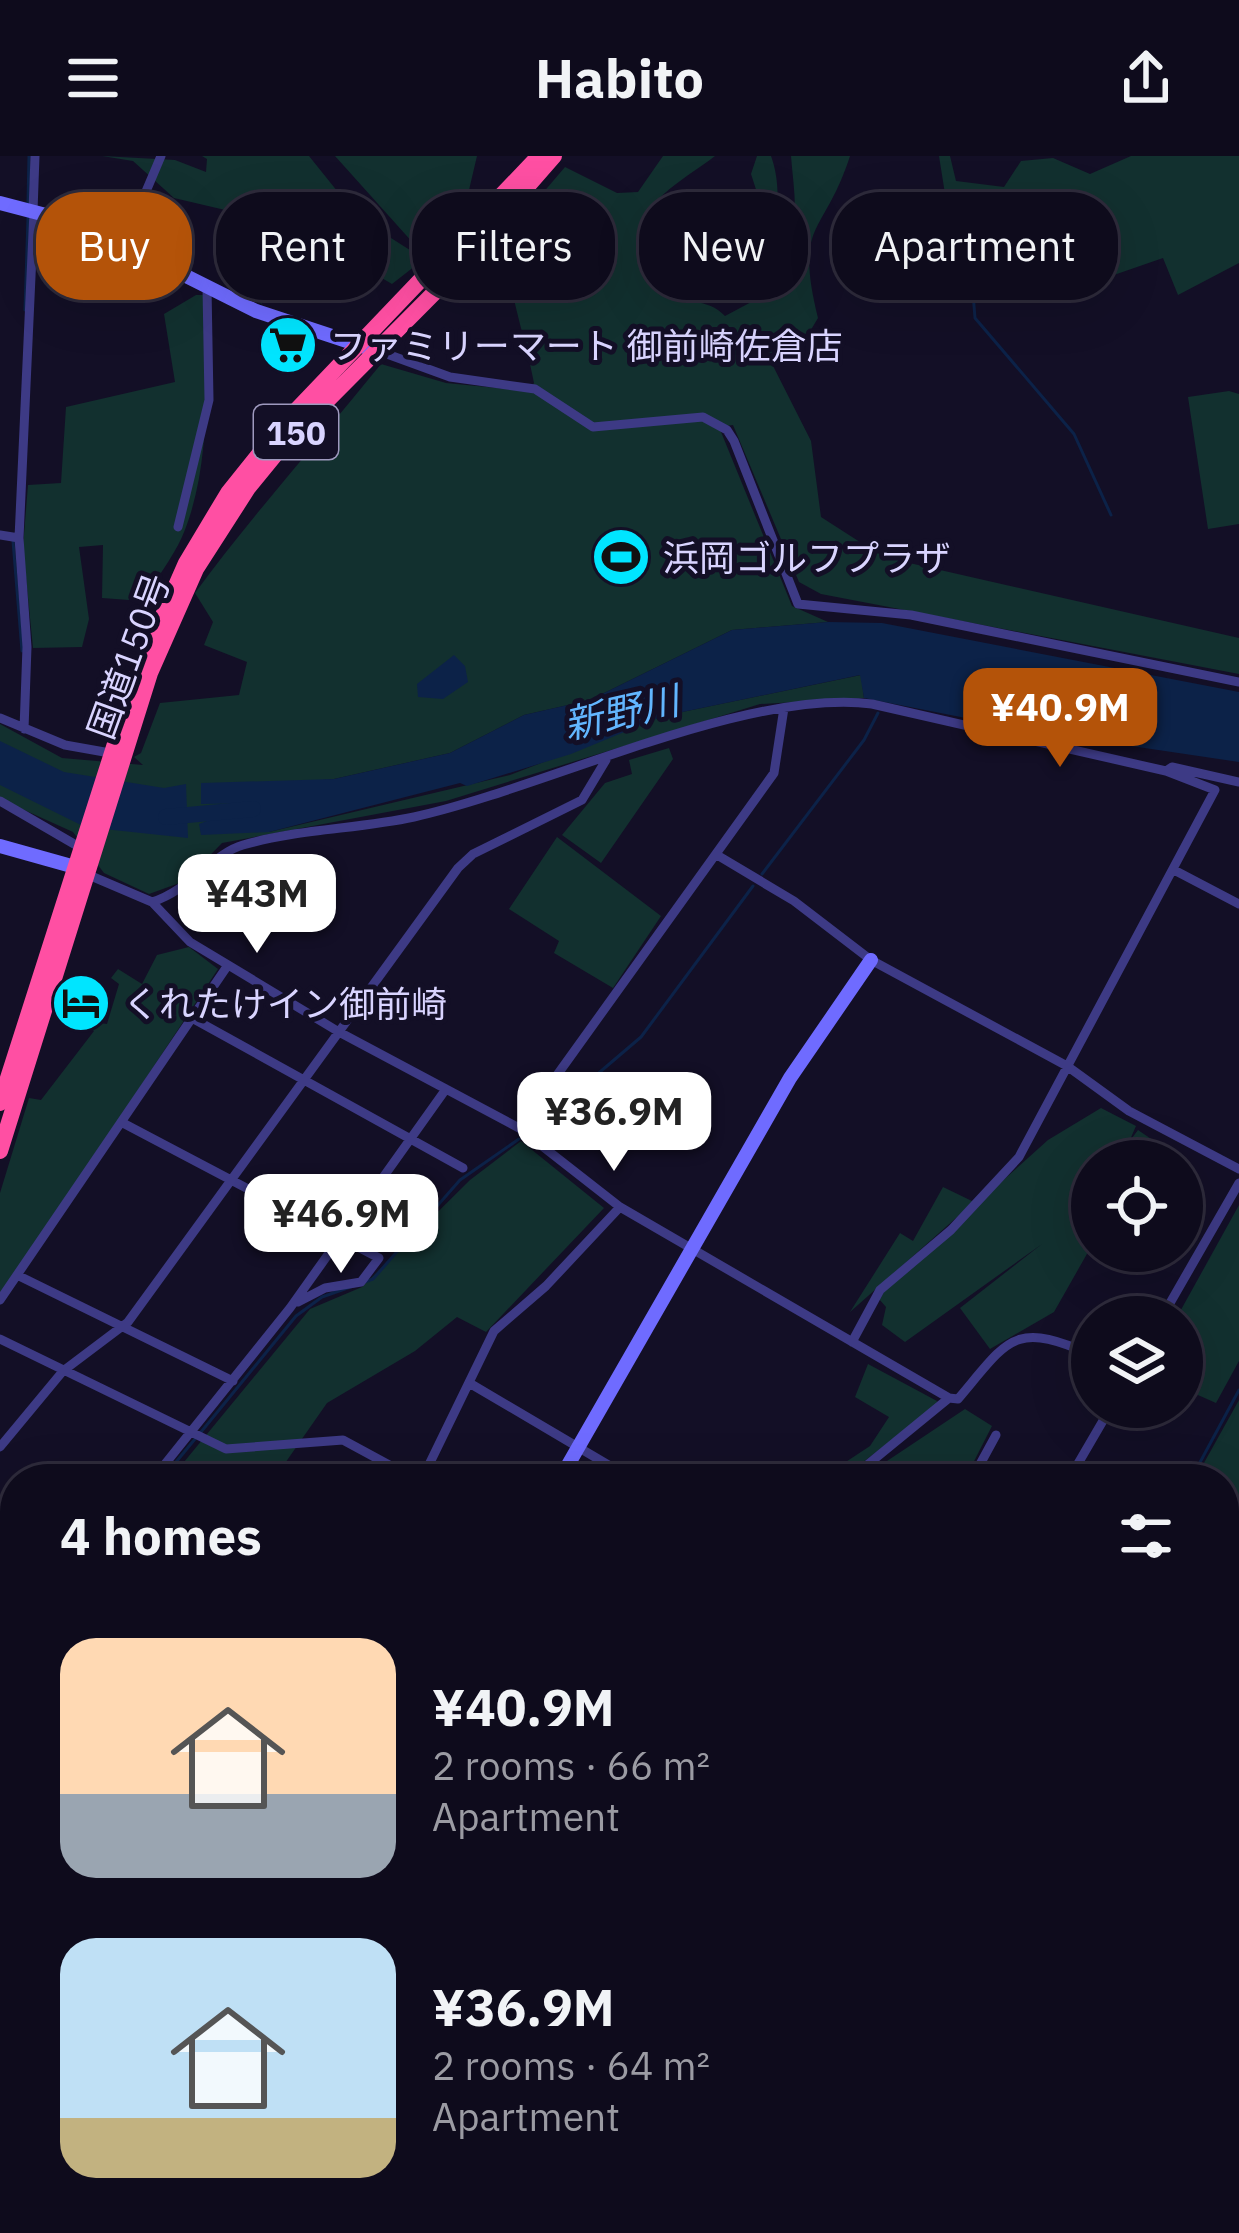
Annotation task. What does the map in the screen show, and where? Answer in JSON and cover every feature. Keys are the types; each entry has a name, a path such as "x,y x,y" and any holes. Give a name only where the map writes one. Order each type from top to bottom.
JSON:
{"highway":[{"name":"国道150号","path":"0,1150 114,759 196,569 248,488 539,156"},
{"name":"国道150号","path":"369,348 554,156"},
{"name":"国道150号","path":"0,1103 82,871"}],"street":[{"path":"23,729 27,647 20,611 19,538 35,156"},
{"path":"146,192 161,156"},
{"path":"0,203 34,211"},
{"path":"192,280 450,377 535,389 577,420 598,428 688,416 715,422 734,441 798,604 911,616 1239,682"},
{"path":"178,527 209,400 207,288"},
{"path":"0,535 19,538"},
{"path":"152,902 176,894 238,845 414,817 784,708 872,704 1166,771 1215,790 1018,1156 951,1230 890,1279 852,1342"},
{"path":"519,1128 774,773 784,708"},
{"path":"0,718 64,745 114,759"},
{"path":"0,1448 63,1371 121,1328 458,868 473,854 582,800 606,759"},
{"path":"1166,771 1172,767 1239,782"},
{"path":"0,801 87,843"},
{"path":"0,846 82,871 152,902 176,931 228,965 339,1032 519,1128 620,1207 949,1398 958,1400 1000,1350 1018,1339 1049,1336 1071,1346"},
{"path":"717,854 794,901 872,959 1067,1066 1129,1111 1239,1169"},
{"path":"1174,870 1239,904"},
{"path":"568,1464 790,1078 872,959"},
{"path":"0,1300 228,965"},
{"path":"192,1018 463,1168"},
{"path":"168,1464 198,1435 446,1089"},
{"path":"121,1122 380,1258 361,1282 325,1288 290,1308"},
{"path":"1174,1296 1239,1184"},
{"path":"427,1464 494,1331 546,1286 620,1207"},
{"path":"17,1275 233,1381"},
{"path":"0,1339 198,1435 242,1450 343,1440 390,1464"},
{"path":"471,1384 607,1464"},
{"path":"868,1464 949,1398"},
{"path":"1079,1464 1099,1428"},
{"path":"980,1464 996,1435"}],"green space":[{"path":"102,156 175,160 206,172 207,159 202,156 309,156 338,192 216,192 216,208 192,202 192,192 167,192 133,161"},
{"path":"335,156 477,156 469,192 412,192 412,242 388,215 388,192 367,192"},
{"path":"663,156 715,156 666,192 639,192 639,300 684,300 711,306 725,316 755,300 808,300 808,192 794,192 791,156 850,156 811,245 811,286 818,318 800,348 767,354 811,441 821,517 877,553 905,562 1239,638 1239,674 821,594 799,582 733,425 719,427 792,606 828,622 732,630 590,700 524,715 450,753 334,779 279,784 259,802 269,832 510,775 663,716 861,675 864,698 760,704 446,801 222,843 185,881 149,894 104,873 73,832 0,799 0,724 62,758 143,765 134,757 141,753 160,703 239,695 247,662 204,645 213,622 195,593 240,534 381,364 446,383 529,391 534,383 515,300 615,300 615,192 638,192"},
{"path":"757,156 771,156 778,192 757,192 751,174"},
{"path":"939,156 950,156 956,181 1004,187 1021,161 1053,158 1090,174 1131,156 1239,156 1239,263 1178,295 1163,258 1118,274 1118,192 945,192"},
{"path":"565,167 615,192 544,192"},
{"path":"388,236 412,251 412,268 392,284 388,282"},
{"path":"204,295 205,418 199,480 182,537 143,601 102,598 103,545 79,547 89,619 82,647 33,648 23,547 28,485 61,483 66,407 175,382 164,314"},
{"path":"1239,394 1239,524 1208,529 1188,397"},
{"path":"669,748 673,759 601,863 562,835 605,783 632,774 629,760"},
{"path":"557,837 661,916 613,988 554,953 559,941 509,909"},
{"path":"189,947 218,969 0,1299 0,1193 29,1098 41,1100 94,1031 70,1019 107,1024 119,984 111,978 118,969 142,984 157,955"},
{"path":"1101,1108 1136,1126 1130,1140 1071,1140 1071,1272 1077,1272 1054,1312 990,1349 960,1308 1042,1244 905,1342 882,1325 886,1307 879,1299 890,1282 1048,1140"},
{"path":"1138,1130 1153,1140 1130,1140"},
{"path":"521,1141 604,1208 486,1332 457,1317 415,1351 327,1403 284,1464 182,1464 310,1309 362,1287 470,1180"},
{"path":"943,1187 974,1202 850,1312 900,1233 913,1241"},
{"path":"1239,1205 1239,1361 1216,1403 1203,1397 1203,1296 1189,1296"},
{"path":"868,1364 937,1401 861,1464 843,1464 870,1446 889,1417 855,1397"},
{"path":"1239,1400 1239,1464 1203,1464"},
{"path":"965,1409 992,1426 973,1464 882,1464"}],"water":[{"path":"882,623 1239,692 1239,762 1037,732 864,698 860,675 663,716 571,754 467,786 460,783 269,832 201,835 199,824 254,803 201,804 201,783 334,779 450,753 524,715 590,700 732,630"},
{"path":"454,655 465,666 468,682 443,699 418,697 417,684"},
{"path":"0,741 64,772 164,788 186,784 188,838 85,827 0,785"}],"waterway":[{"path":"28,202 29,156"},
{"path":"25,310 28,218"},
{"path":"974,300 975,318 1074,434 1111,515"},
{"path":"13,541 22,651"},
{"path":"762,874 864,740 878,713"},
{"name":"新野川","path":"166,817 253,809"},
{"path":"533,1129 641,1037 753,886"},
{"path":"201,1432 296,1316 322,1297 373,1279 460,1180 519,1139"},
{"path":"1199,1464 1239,1390"},
{"path":"174,1464 195,1439"}],"place":[{"name":"ファミリーマート 御前崎佐倉店","path":"288,345"},
{"name":"浜岡ゴルフプラザ","path":"621,557"},
{"name":"くれたけイン御前崎","path":"81,1003"}]}
